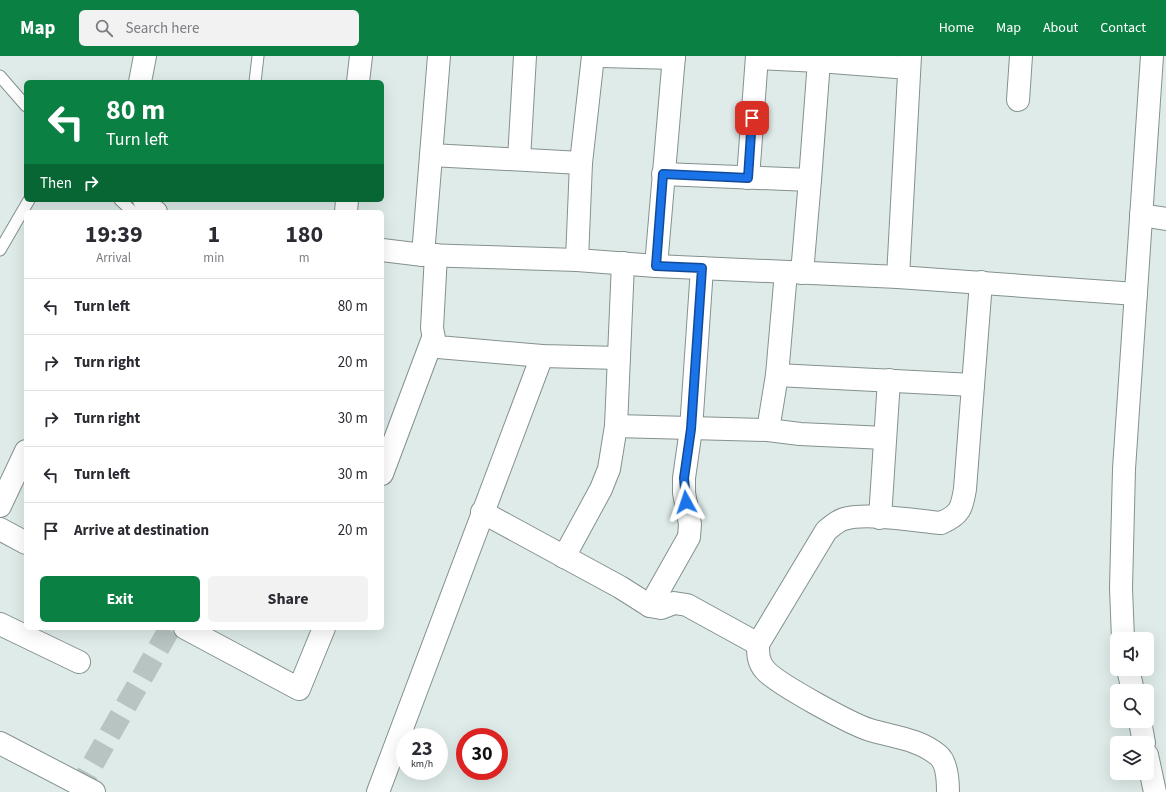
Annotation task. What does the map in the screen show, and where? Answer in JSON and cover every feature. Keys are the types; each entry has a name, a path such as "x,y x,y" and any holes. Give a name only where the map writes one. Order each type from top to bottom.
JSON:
{"street":[{"path":"140,80 145,56"},
{"path":"358,80 360,56"},
{"path":"439,56 430,155 430,255 433,338 435,344 445,349 542,356 619,358"},
{"path":"519,159 525,56"},
{"path":"577,260 581,163 592,56"},
{"path":"603,56 674,57 656,266"},
{"path":"1018,100 1021,56"},
{"path":"1124,632 1121,588 1124,469 1152,56"},
{"path":"748,178 757,57 819,61 909,62 898,277"},
{"path":"768,430 810,180 819,61"},
{"path":"430,155 581,163"},
{"path":"663,174 810,180"},
{"path":"1141,215 1166,219"},
{"path":"384,250 430,255 577,260 656,266 898,277 1136,294"},
{"path":"564,556 601,489 609,468 616,426 623,264"},
{"path":"650,606 689,537 690,524 684,493 684,478 691,429 702,268"},
{"path":"948,792 947,776 939,756 923,745 869,730 847,720 777,680 765,670 758,658 758,644 826,531 844,519 880,518 941,523 953,518 962,507 965,489 980,282"},
{"path":"384,469 433,338"},
{"path":"378,792 482,512 542,356"},
{"path":"777,375 973,385"},
{"path":"880,518 889,380"},
{"path":"616,426 768,430 886,438"},
{"path":"0,506 24,455"},
{"path":"482,512 564,556 650,606 662,608 674,602 687,606 758,644"},
{"path":"0,529 24,542"},
{"path":"0,624 79,662"},
{"path":"189,630 299,688 323,630"},
{"path":"0,743 94,792"},
{"path":"1152,780 1155,792"}],"lane":[{"path":"256,80 258,56"},
{"path":"0,76 24,104"},
{"path":"0,250 28,202"},
{"path":"126,202 146,209"}],"tunnel":[{"path":"77,792 169,630"}],"route":[{"path":"686,502 684,493 684,478 691,429 702,268 656,266 663,174 748,178 752,118"}]}
